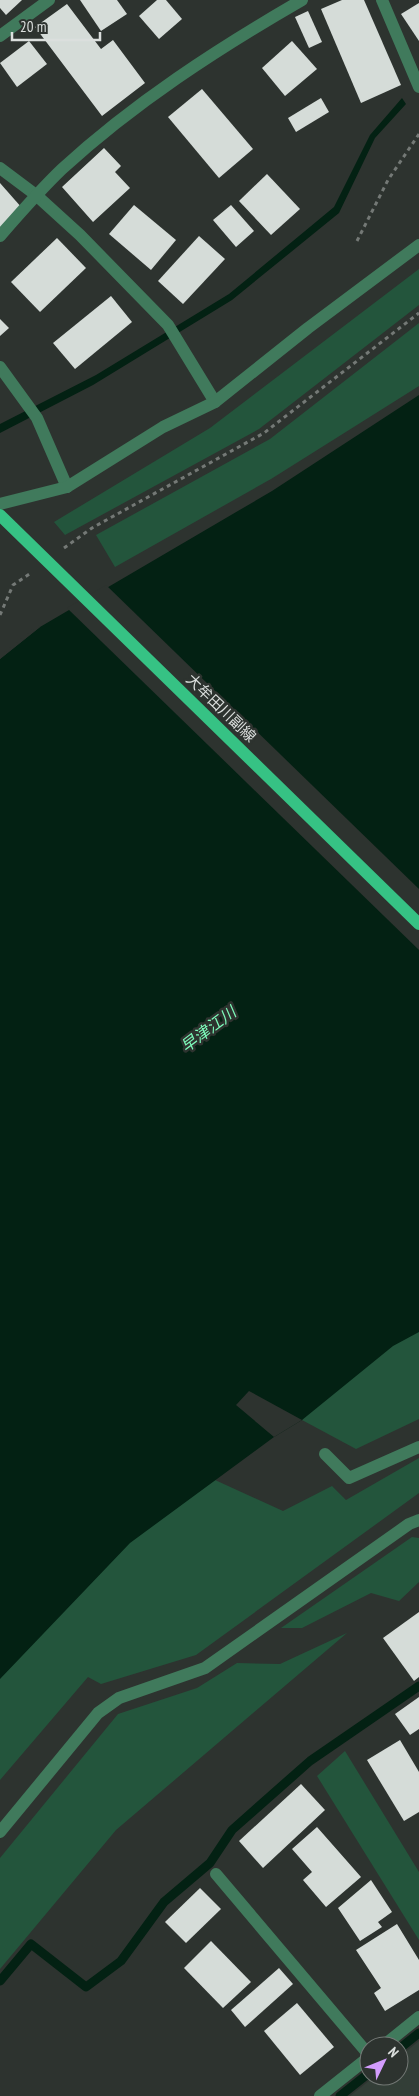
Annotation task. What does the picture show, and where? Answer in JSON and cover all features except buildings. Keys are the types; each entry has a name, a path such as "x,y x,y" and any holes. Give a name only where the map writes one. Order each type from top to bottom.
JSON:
{"main road":[{"name":"大牟田川副線","path":"0,515 419,924"}],"street":[{"path":"0,36 49,0"},
{"path":"0,236 62,169 115,125 198,63 302,0"},
{"path":"382,0 419,86"},
{"path":"0,168 36,195 80,234 168,325 215,402"},
{"path":"0,504 67,487 163,427 215,402 308,328 419,245"},
{"path":"0,367 37,418 67,487"},
{"path":"325,1454 350,1478 419,1447"},
{"path":"0,1832 98,1714 119,1698 205,1668 410,1524 419,1520"},
{"path":"216,1874 359,2044"},
{"path":"395,2036 419,2017"},
{"path":"320,2096 359,2064"}],"path":[{"path":"357,241 388,180 419,134"},
{"path":"61,551 92,528 264,433 419,313"},
{"path":"0,615 13,585 37,568"}],"shaded area":[{"path":"419,269 419,305 259,429 65,535 54,522 210,428"},
{"path":"419,323 419,386 271,479 115,567 96,535 270,439"},
{"path":"419,1272 419,1419 356,1449 302,1420"},
{"path":"419,1458 419,1493 196,1655 101,1684 88,1677 0,1780 0,1634 215,1480 283,1511 332,1486 346,1500"},
{"path":"412,1537 419,1538 419,1582 399,1601 371,1593 302,1628 281,1628"},
{"path":"347,1633 116,1830 0,1969 0,1858 118,1714 197,1688 237,1663 280,1664"},
{"path":"345,1751 419,1872 419,1940 317,1776"},
{"path":"419,2041 419,2096 350,2096 362,2086 409,2086 409,2049"}],"water":[{"path":"402,98 406,104 375,138 339,213 232,300 93,385 0,433 0,424 96,375 229,294 334,207 370,135"},
{"name":"早津江川","path":"419,395 419,1332 393,1346 302,1420 274,1437 130,1543 0,1679 0,659 40,627 272,491"}],"pier":[{"path":"106,585 419,889 419,950 67,608"},
{"path":"38,625 40,627 0,659 0,656"},
{"path":"249,1391 302,1420 274,1437 236,1405"}],"waterway":[{"path":"0,1981 31,1944 86,1987 121,1961 164,1902 210,1863 232,1830 310,1761 419,1686"},
{"path":"409,2041 419,2033"},
{"path":"340,2096 359,2081"}]}
